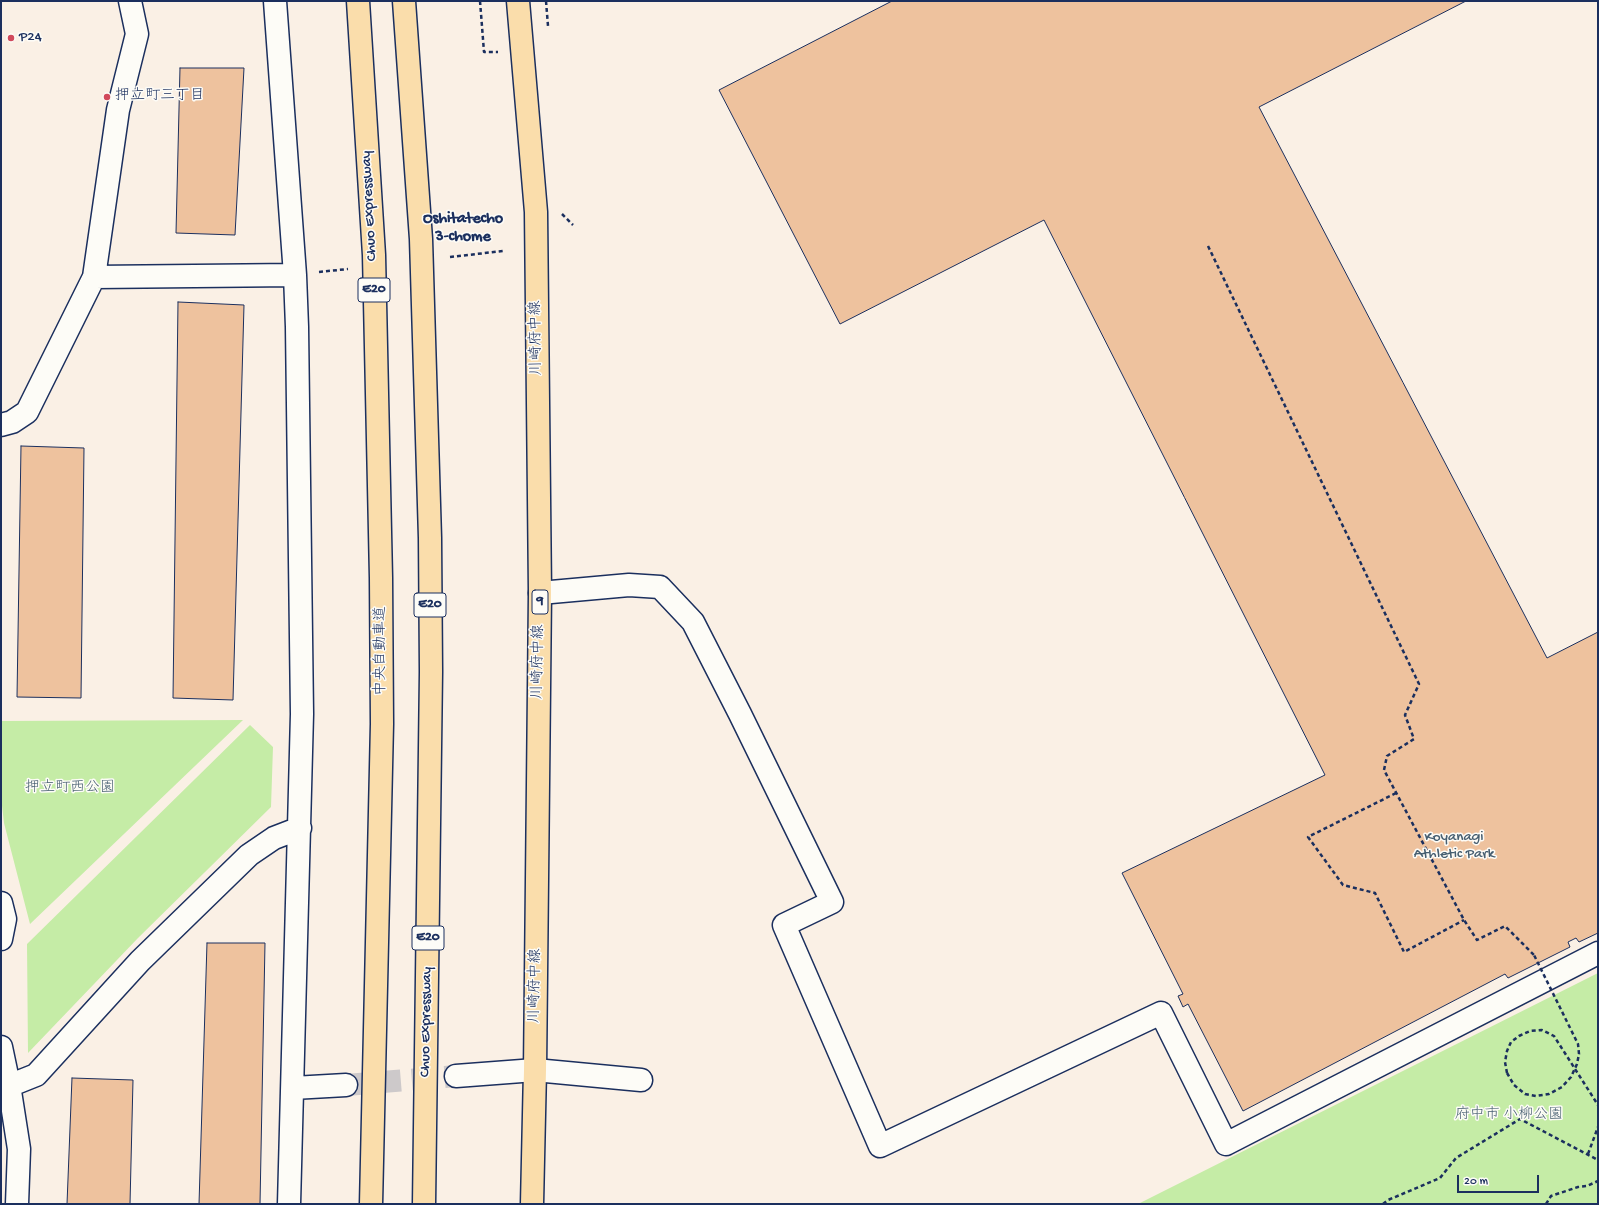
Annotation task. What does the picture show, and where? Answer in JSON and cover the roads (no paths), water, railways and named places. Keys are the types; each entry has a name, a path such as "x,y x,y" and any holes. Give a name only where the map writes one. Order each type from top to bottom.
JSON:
{"main road":[{"name":"Chuo Expressway","path":"358,1 374,255 382,578"},
{"name":"Chuo Expressway","path":"404,1 421,239 430,538 431,672 424,1204"},
{"name":"川崎府中線","path":"518,1 536,212 540,593 535,1070 532,1204"},
{"name":"中央自動車道","path":"371,1204 382,724 382,578"}],"street":[{"path":"1,425 12,422 27,412 94,277 118,110 137,34 130,1"},
{"path":"275,1 295,275 297,327 302,714 289,1204"},
{"path":"94,277 295,275"},
{"path":"540,593 629,585 660,587 693,622 832,902 784,925 880,1146 1160,1013 1226,1144 1598,953"},
{"path":"5,1087 36,1075 140,961 249,855 274,838 300,828"},
{"path":"1,903 5,919 1,939"},
{"path":"1,1047 5,1087 19,1149 17,1204"},
{"path":"456,1076 535,1070 641,1080"},
{"path":"293,1088 346,1085"}],"tunnel":[{"path":"346,1085 456,1076"}],"place":[{"name":"P24","path":"11,38"},
{"name":"押立町三丁目","path":"107,97"}],"district":[{"name":"Oshitatecho 3-chome","path":"463,229"}],"park label":[{"name":"押立町西公園","path":"70,789"},
{"name":"Koyanagi Athletic Park","path":"1454,846"},
{"name":"府中市 小柳公園","path":"1509,1116"}]}
